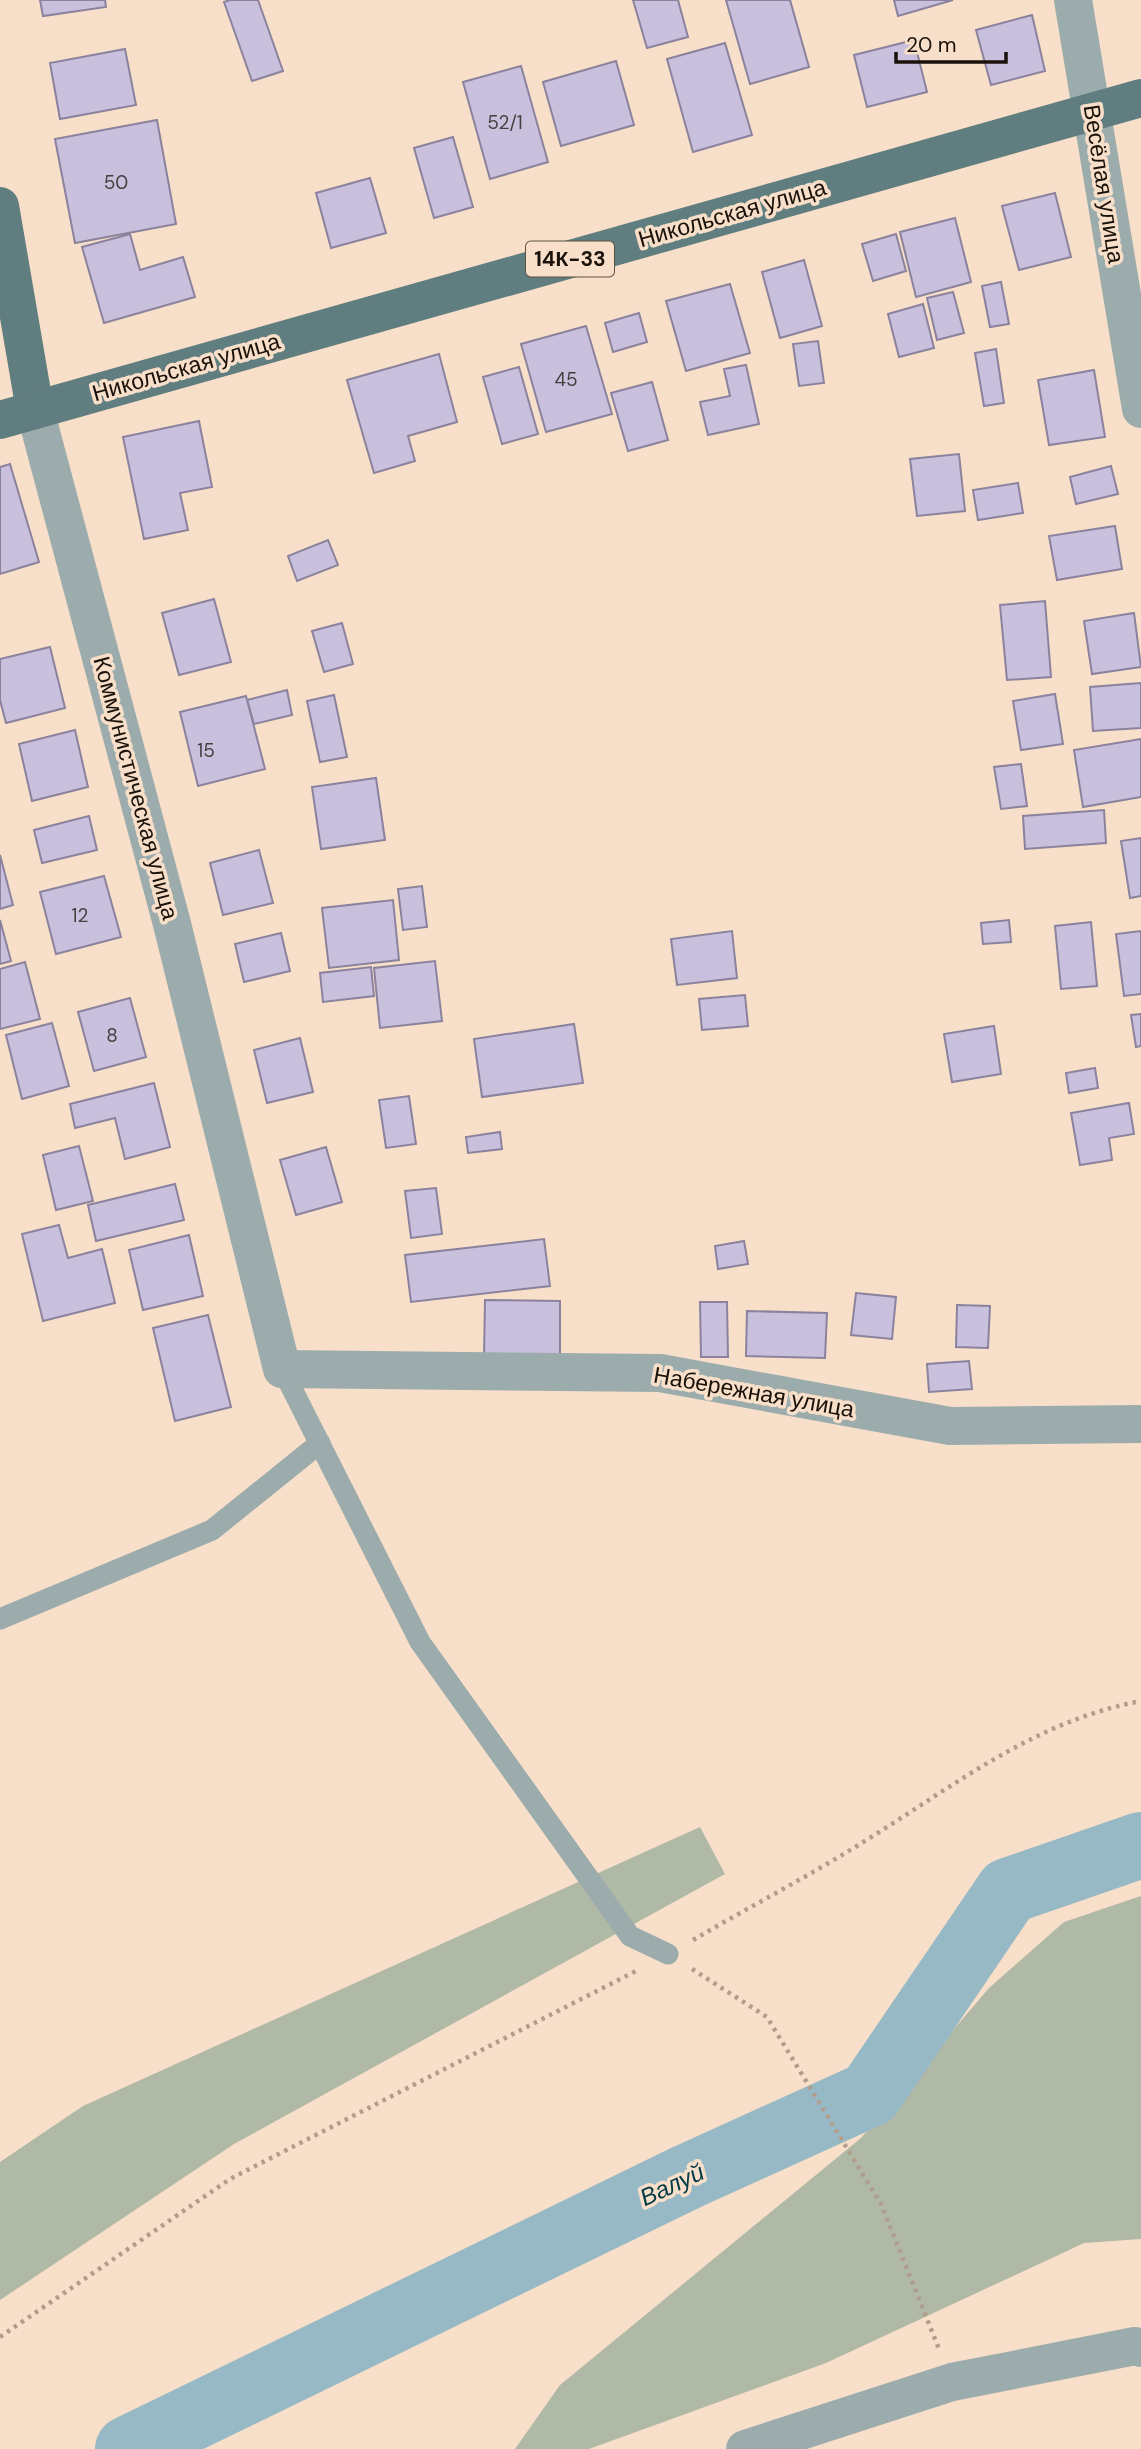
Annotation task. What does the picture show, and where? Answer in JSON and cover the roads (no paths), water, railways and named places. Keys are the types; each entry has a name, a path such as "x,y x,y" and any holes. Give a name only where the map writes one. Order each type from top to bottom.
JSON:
{"main road":[{"name":"Никольская улица","path":"17,415 1141,99"},
{"name":"Коммунистическая улица","path":"0,206 17,415"}],"street":[{"name":"Весёлая улица","path":"1073,0 1141,409"},
{"name":"Коммунистическая улица","path":"17,415 172,924 282,1369"},
{"name":"Набережная улица","path":"282,1369 660,1373 950,1426 1141,1424"},
{"path":"745,2449 952,2382 1135,2346 1141,2348"}],"lane":[{"path":"282,1369 420,1642 630,1936 668,1954"},
{"path":"0,1619 212,1530 320,1443"}],"waterway":[{"name":"Валуй","path":"128,2449 687,2177 870,2094 1008,1891 1141,1845"}]}
